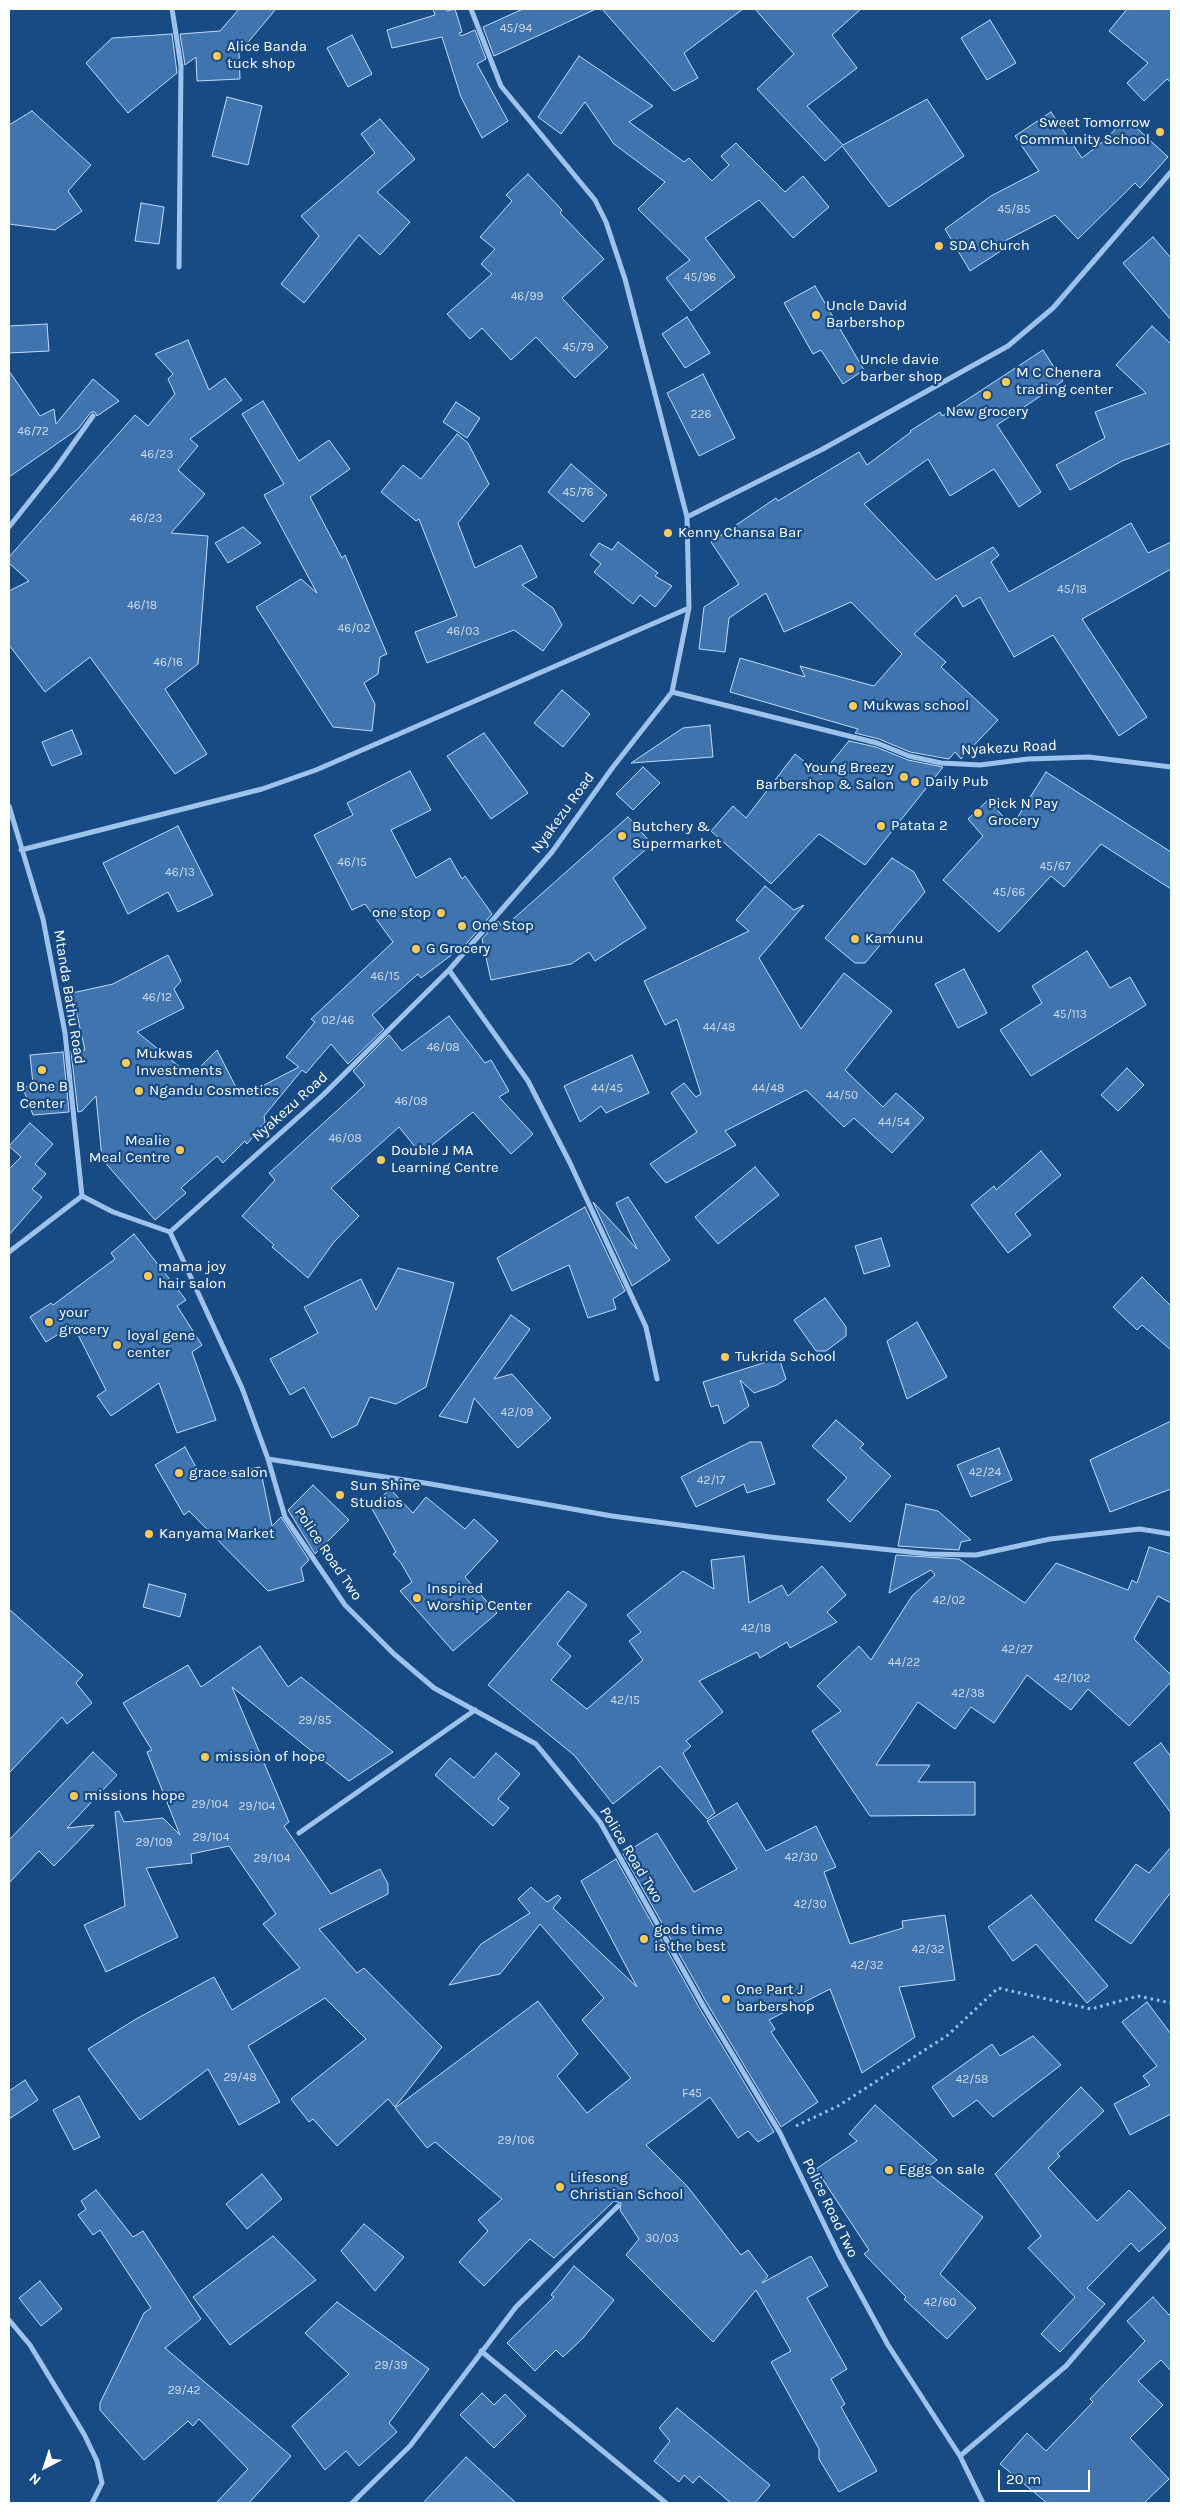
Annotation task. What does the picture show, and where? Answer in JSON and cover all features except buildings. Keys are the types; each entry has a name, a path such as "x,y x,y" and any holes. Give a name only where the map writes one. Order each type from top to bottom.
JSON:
{"street":[{"path":"172,9 181,66 179,267"},
{"path":"471,9 502,86 595,200 606,222 625,279 687,517 689,608 672,692"},
{"path":"687,517 821,450 1008,346 1053,308 1171,172"},
{"path":"9,527 56,468 93,416"},
{"path":"21,850 262,789 316,770 689,608"},
{"name":"Nyakezu Road","path":"170,1232 324,1095 449,970 552,852 613,767 672,692 878,743 909,756 940,762 980,765 1028,759 1089,757 1171,767"},
{"name":"Mtanda Bathu Road","path":"9,806 43,920 65,1033 82,1196"},
{"path":"449,970 528,1081 566,1155 625,1278 646,1327 657,1379"},
{"path":"9,1252 82,1196 113,1212 170,1232"},
{"name":"Police Road Two","path":"170,1232 242,1388 268,1459 285,1517 345,1605 394,1654 434,1688 536,1744 600,1822 704,2007 780,2134 839,2255 888,2345 960,2456 983,2503"},
{"path":"268,1459 432,1484 612,1516 770,1537 928,1554 976,1555 1050,1539 1140,1529 1171,1534"},
{"path":"299,1833 475,1710"},
{"path":"352,2503 410,2446 516,2307 618,2206"},
{"path":"960,2456 1066,2366 1171,2244"},
{"path":"9,2320 30,2345 84,2434 97,2461 102,2483 92,2503"},
{"path":"481,2352 666,2503"}],"path":[{"path":"780,2134 838,2106 948,2035 998,1988 1091,2009 1138,1996 1171,2003"}],"place":[{"name":"Alice Banda tuck shop","path":"217,56"},
{"name":"Sweet Tomorrow Community School","path":"1160,132"},
{"name":"SDA Church","path":"939,246"},
{"name":"Uncle David Barbershop","path":"816,315"},
{"name":"Uncle davie barber shop","path":"850,369"},
{"name":"M C Chenera trading center","path":"1006,382"},
{"name":"New grocery","path":"987,395"},
{"name":"Kenny Chansa Bar","path":"668,533"},
{"name":"Mukwas school","path":"853,706"},
{"name":"Young Breezy Barbershop & Salon","path":"904,777"},
{"name":"Daily Pub","path":"915,782"},
{"name":"Pick N Pay Grocery","path":"978,813"},
{"name":"Patata 2","path":"881,826"},
{"name":"Butchery & Supermarket","path":"622,836"},
{"name":"one stop","path":"441,913"},
{"name":"One Stop","path":"462,926"},
{"name":"Kamunu","path":"855,939"},
{"name":"G Grocery","path":"416,949"},
{"name":"Mukwas Investments","path":"126,1063"},
{"name":"B One B Center","path":"42,1070"},
{"name":"Ngandu Cosmetics","path":"139,1091"},
{"name":"Mealie Meal Centre","path":"180,1150"},
{"name":"Double J MA Learning Centre","path":"381,1160"},
{"name":"mama joy hair salon","path":"148,1276"},
{"name":"your grocery","path":"49,1322"},
{"name":"loyal gene center","path":"117,1345"},
{"name":"Tukrida School","path":"725,1357"},
{"name":"grace salon","path":"179,1473"},
{"name":"Sun Shine Studios","path":"340,1495"},
{"name":"Kanyama Market","path":"149,1534"},
{"name":"Inspired Worship Center","path":"417,1598"},
{"name":"mission of hope","path":"205,1757"},
{"name":"missions hope","path":"74,1796"},
{"name":"gods time is the best","path":"644,1939"},
{"name":"One Part J barbershop","path":"726,1999"},
{"name":"Eggs on sale","path":"889,2170"},
{"name":"Lifesong Christian School","path":"560,2187"}]}
